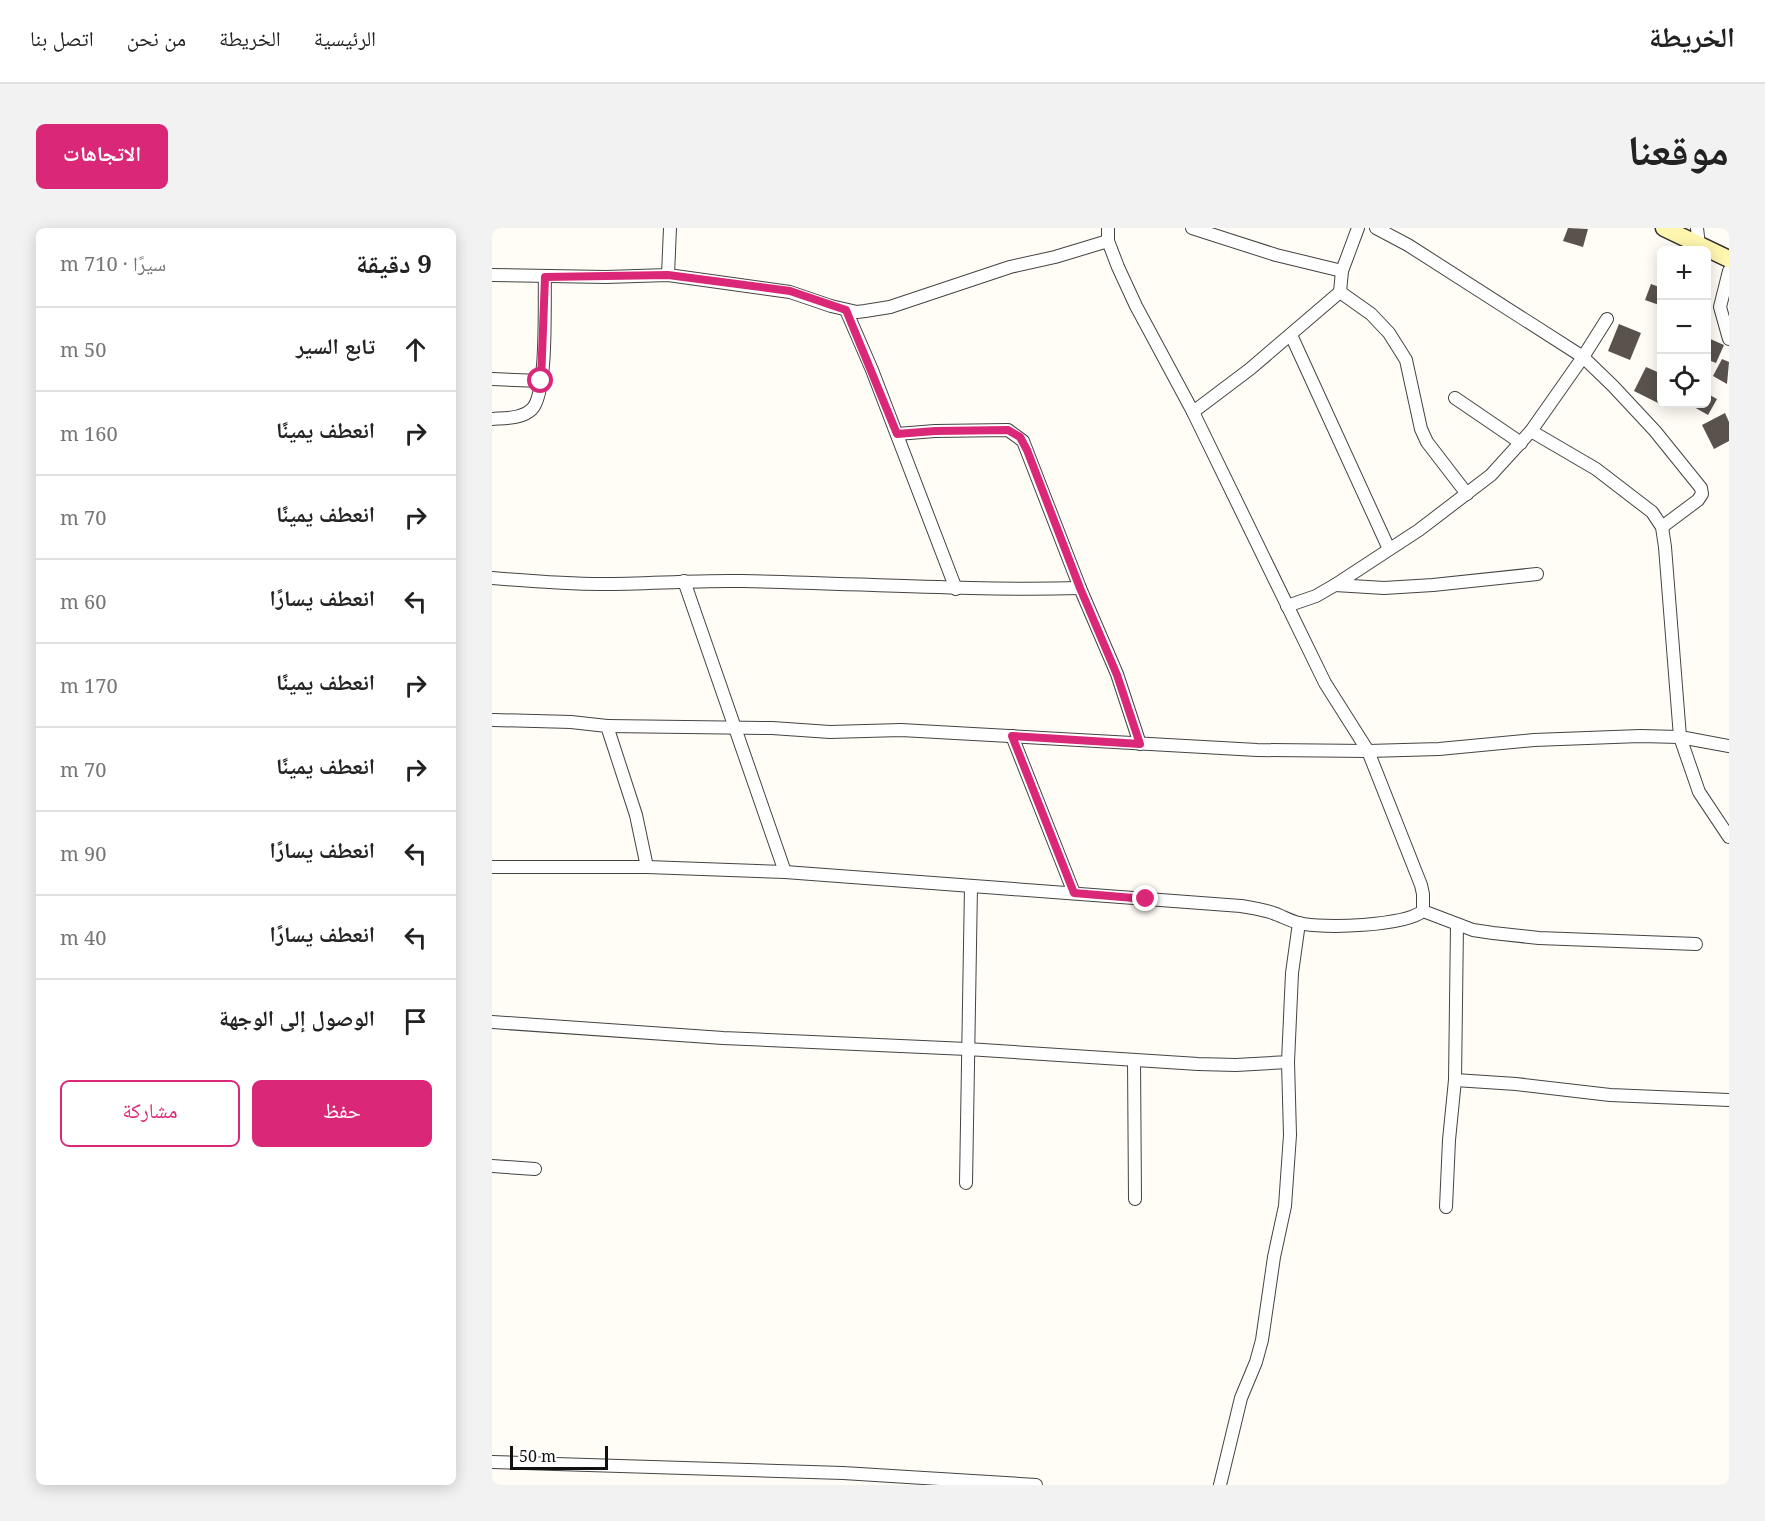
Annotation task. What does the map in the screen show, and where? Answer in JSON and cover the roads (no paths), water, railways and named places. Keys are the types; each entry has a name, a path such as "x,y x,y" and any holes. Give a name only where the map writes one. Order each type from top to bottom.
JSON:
{"street":[{"path":"668,275 670,228"},
{"path":"1192,228 1276,255 1342,271"},
{"path":"1193,412 1222,392 1340,292 1342,271 1358,228"},
{"path":"1376,228 1408,245 1583,357 1613,386 1655,431 1701,488 1702,494 1698,500 1662,527"},
{"path":"1664,228 1729,259"},
{"path":"1698,228 1699,245"},
{"path":"492,275 545,277 668,275 790,291 846,310 865,311 890,307 1010,267 1055,257 1108,234 1118,267 1136,306 1193,412 1325,683 1368,751 1421,885 1423,911"},
{"path":"1729,271 1720,307 1729,339"},
{"path":"492,419 520,416 531,410 539,398 545,277"},
{"path":"1340,292 1371,314 1389,333 1406,360 1421,429 1427,442 1467,494"},
{"path":"846,310 897,434 956,589"},
{"path":"1287,606 1316,596 1335,585 1491,475 1531,431 1583,357 1606,319"},
{"path":"1291,335 1389,549"},
{"path":"492,379 541,381"},
{"path":"1455,398 1521,443"},
{"path":"897,434 1008,430 1020,437 1117,675 1140,744"},
{"path":"1531,431 1573,454 1622,487 1652,512 1662,527 1680,737 1700,792 1729,837"},
{"path":"1335,585 1384,588 1537,574"},
{"path":"492,578 546,583 602,584 684,581 820,583 956,589 1080,588"},
{"path":"684,581 785,872"},
{"path":"494,720 571,722 607,726 772,728 838,732 890,730 1257,750 1439,749 1640,735 1680,737 1729,746"},
{"path":"607,726 636,815 647,867"},
{"path":"1012,736 1074,893"},
{"path":"492,867 647,867 785,872 1241,906 1271,912 1299,923 1322,926 1392,922 1410,918 1423,911"},
{"path":"966,1183 971,886"},
{"path":"1423,911 1473,930 1539,938 1696,944"},
{"path":"1220,1485 1241,1398 1261,1346 1271,1275 1286,1206 1290,1135 1288,1062 1292,973 1299,923"},
{"path":"1446,1207 1455,1080 1457,925"},
{"path":"492,1022 723,1038 967,1049 1134,1060 1236,1065 1288,1062"},
{"path":"1134,1060 1135,1199"},
{"path":"1455,1080 1516,1084 1611,1095 1729,1100"},
{"path":"492,1166 536,1168"},
{"path":"492,1462 843,1473 1036,1485"}]}
